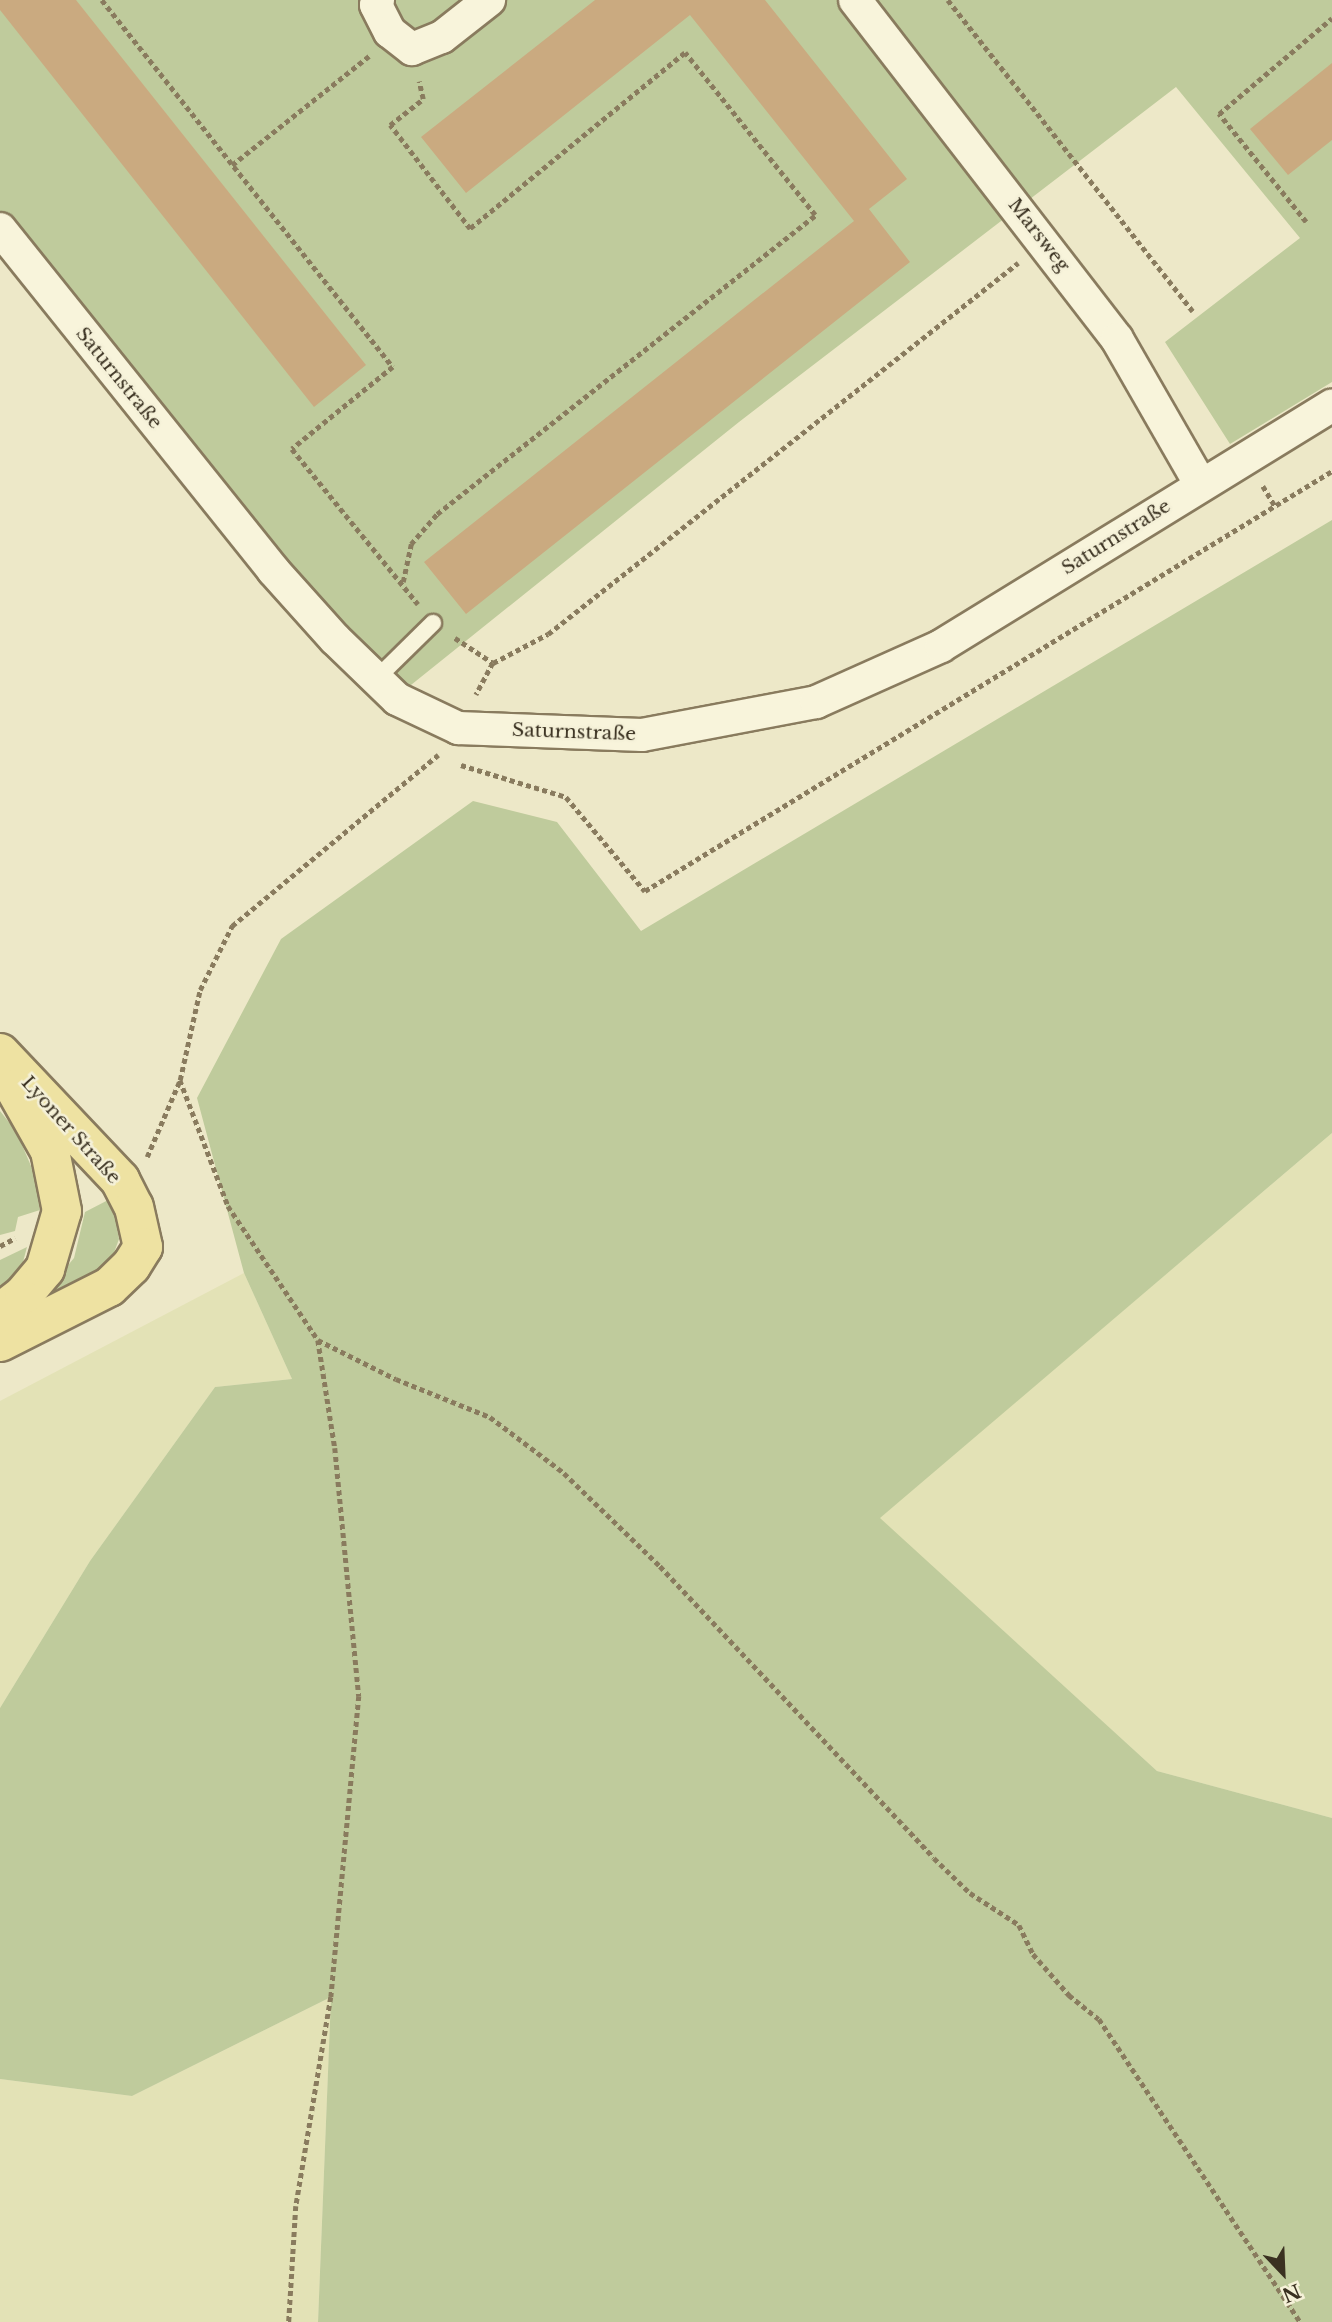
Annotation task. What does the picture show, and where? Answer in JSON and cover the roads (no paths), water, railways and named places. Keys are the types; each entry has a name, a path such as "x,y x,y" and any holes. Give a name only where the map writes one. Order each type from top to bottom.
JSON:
{"main road":[{"name":"Lyoner Straße","path":"0,1053 120,1180 141,1228 142,1247 131,1266 109,1287 0,1342"},
{"name":"Lyoner Straße","path":"0,1063 50,1151 62,1211 44,1269 24,1294 0,1313"}],"street":[{"path":"379,0 376,5 403,43 442,37 489,0"},
{"name":"Marsweg","path":"855,0 1117,339 1201,485"},
{"name":"Saturnstraße","path":"0,229 273,570 397,699 458,728 642,735 816,702 941,646 1332,405"}],"lane":[{"path":"376,679 433,623"}]}
